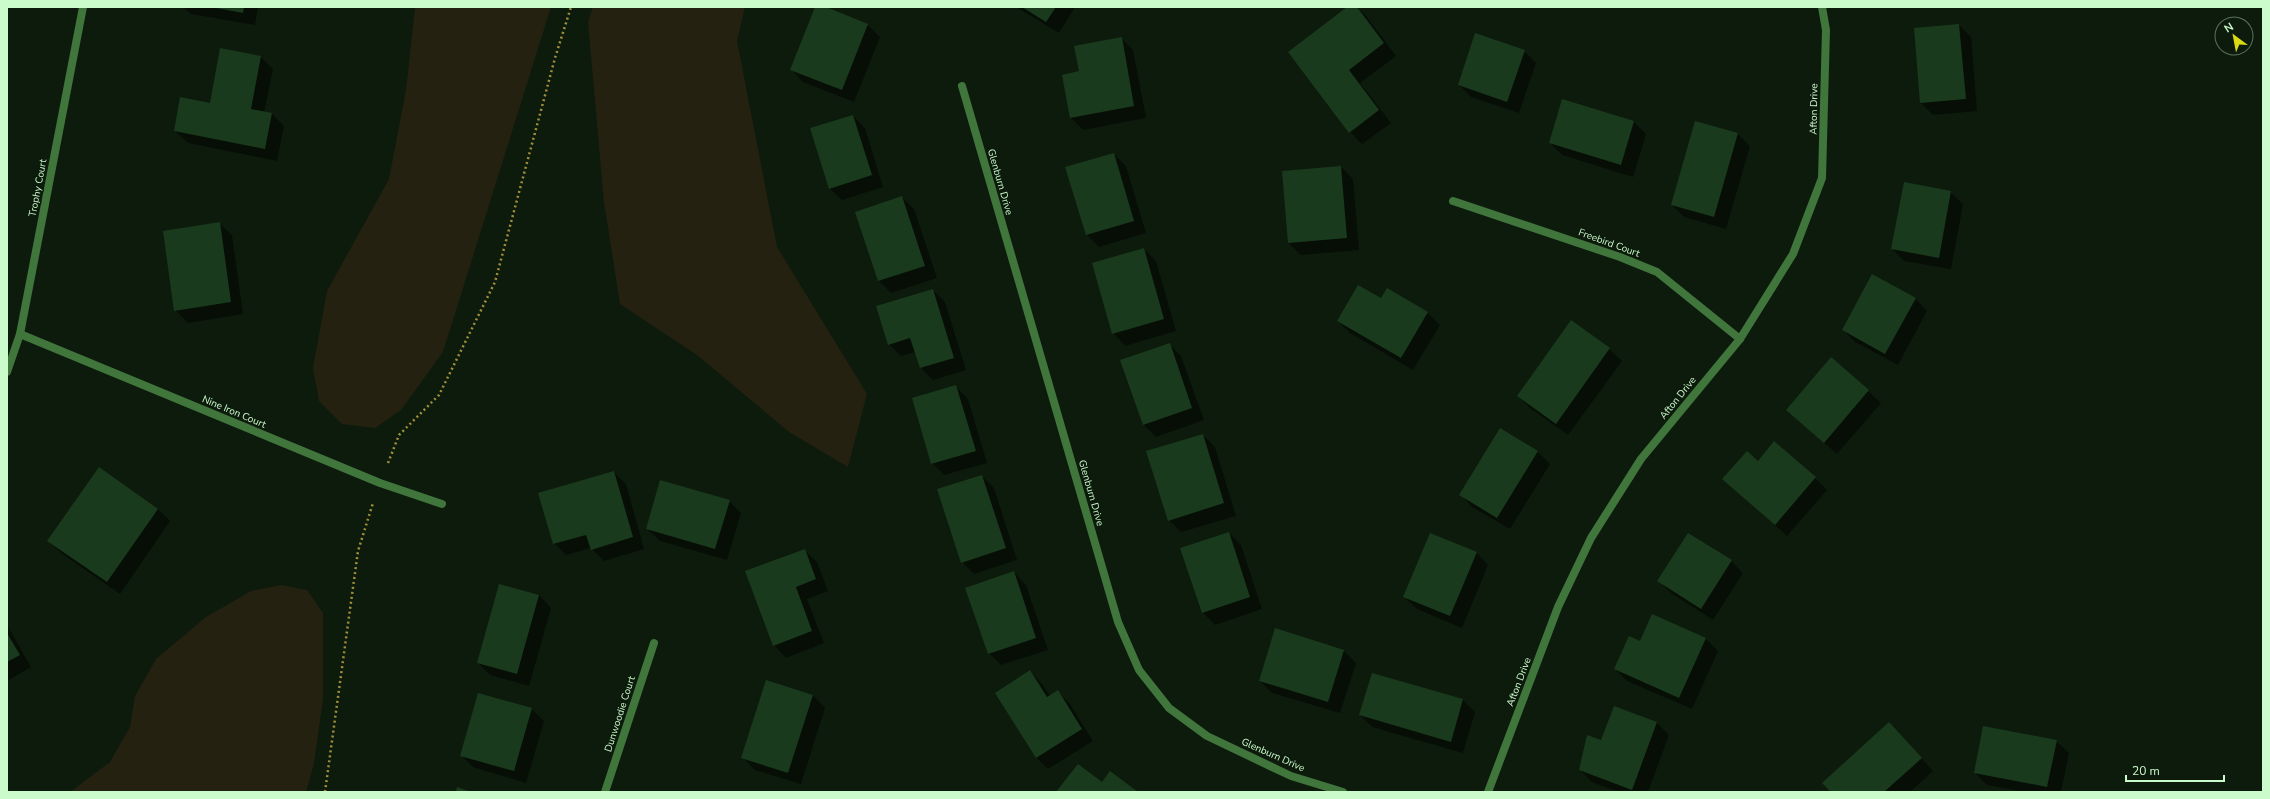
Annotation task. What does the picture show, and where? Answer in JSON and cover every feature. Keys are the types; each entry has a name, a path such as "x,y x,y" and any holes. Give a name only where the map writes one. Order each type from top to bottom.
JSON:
{"street":[{"name":"Trophy Court","path":"7,372 20,334 83,7"},
{"name":"Afton Drive","path":"1488,792 1558,607 1591,538 1641,459 1740,339 1793,254 1822,178 1826,30 1822,7"},
{"name":"Glenburn Drive","path":"962,86 1118,622 1140,670 1169,708 1207,736 1291,776 1343,792"},
{"name":"Freebird Court","path":"1453,200 1620,257 1657,272 1740,339"},
{"name":"Nine Iron Court","path":"20,334 380,483 442,504"},
{"name":"Dunwoodie Court","path":"605,792 654,643"}],"path":[{"path":"325,792 358,551 380,483 399,435 439,395 495,282 555,58 571,7"}],"shaded area":[{"path":"415,7 551,7 443,352 401,410 375,428 342,424 319,401 313,368 327,291 389,179 406,90"},
{"path":"593,7 745,7 737,41 777,247 867,394 848,467 789,432 697,355 620,304 604,202 588,22"},
{"path":"281,585 307,590 323,613 323,699 314,763 306,792 70,792 110,762 130,727 135,696 156,659 206,617 251,591"}],"building":[{"path":"211,7 244,7 243,13"},
{"path":"815,7 826,7 868,24 842,90 790,70"},
{"path":"1022,7 1056,7 1046,22"},
{"path":"1347,7 1357,7 1384,43 1349,70 1379,110 1349,133 1288,52"},
{"path":"1959,24 1966,99 1920,103 1914,28"},
{"path":"1475,33 1525,50 1507,102 1458,85"},
{"path":"1122,37 1134,106 1070,118 1062,75 1079,71 1074,46"},
{"path":"220,48 261,56 251,109 272,113 265,149 174,131 180,97 210,103"},
{"path":"1562,99 1634,121 1621,165 1549,143"},
{"path":"853,115 872,175 829,189 810,128"},
{"path":"1695,121 1738,133 1714,217 1671,205"},
{"path":"1114,153 1134,221 1086,235 1065,167"},
{"path":"1341,166 1347,238 1288,243 1282,171"},
{"path":"1904,182 1951,191 1939,258 1891,249"},
{"path":"902,196 925,266 878,281 855,212"},
{"path":"220,222 231,302 174,311 163,231"},
{"path":"1144,248 1164,319 1112,334 1092,263"},
{"path":"1872,274 1916,298 1885,354 1842,330"},
{"path":"1358,285 1381,298 1387,288 1428,312 1401,358 1337,321"},
{"path":"933,289 954,358 920,368 910,338 888,345 876,306"},
{"path":"1571,320 1610,348 1556,424 1517,396"},
{"path":"1170,343 1192,408 1143,425 1120,360"},
{"path":"1831,357 1869,390 1824,443 1786,410"},
{"path":"956,385 976,451 931,464 912,398"},
{"path":"1500,428 1538,451 1497,518 1459,495"},
{"path":"1203,434 1224,503 1168,521 1146,451"},
{"path":"1774,441 1816,477 1775,525 1722,479 1747,451 1758,461"},
{"path":"99,467 158,509 107,582 47,541"},
{"path":"614,471 633,537 591,550 586,535 553,544 538,493"},
{"path":"982,475 1006,548 961,563 937,489"},
{"path":"660,480 730,500 715,549 646,529"},
{"path":"1229,532 1250,597 1202,613 1180,548"},
{"path":"1430,533 1477,552 1450,616 1403,597"},
{"path":"1688,533 1732,560 1701,609 1657,581"},
{"path":"805,549 816,579 796,587 812,631 773,646 745,571"},
{"path":"1014,571 1036,638 988,654 965,588"},
{"path":"499,584 539,595 517,674 477,663"},
{"path":"1652,614 1706,638 1679,698 1614,669 1629,636 1640,641"},
{"path":"1275,628 1344,650 1328,702 1259,681"},
{"path":"7,633 20,655 7,662"},
{"path":"1030,670 1047,697 1058,690 1082,729 1036,758 995,693"},
{"path":"1372,673 1463,699 1451,742 1359,715"},
{"path":"766,680 813,695 788,773 741,758"},
{"path":"478,693 532,708 514,771 460,756"},
{"path":"1614,706 1657,722 1632,790 1579,770 1587,735 1601,740"},
{"path":"1889,722 1922,758 1884,792 1831,792 1822,783"},
{"path":"1983,726 2057,740 2047,787 1974,773"},
{"path":"1078,764 1102,782 1110,771 1138,792 1056,792"},
{"path":"457,787 471,792 456,792"}]}
